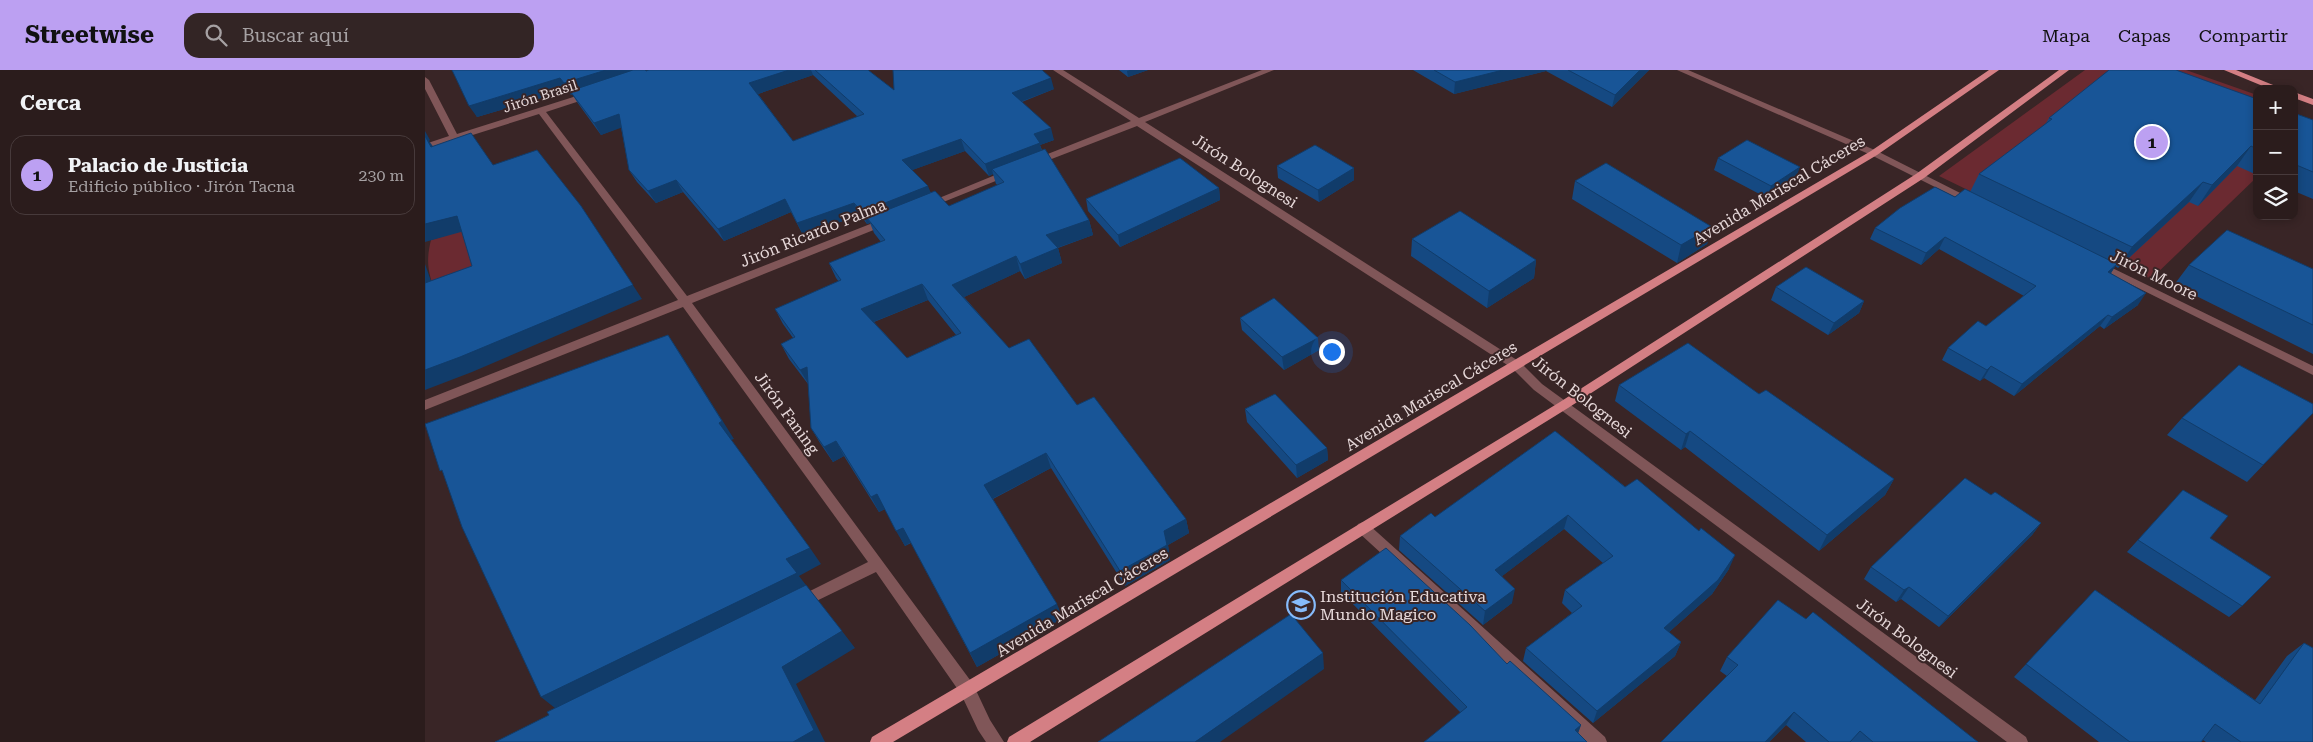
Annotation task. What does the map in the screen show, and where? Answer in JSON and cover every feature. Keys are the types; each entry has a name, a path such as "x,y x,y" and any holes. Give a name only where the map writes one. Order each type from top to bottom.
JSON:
{"main road":[{"name":"Avenida Mariscal Cáceres","path":"878,742 1874,153 1995,70"},
{"path":"1015,742 1564,405 1920,176 2065,70"},
{"path":"2228,70 2268,85"},
{"path":"2298,96 2313,102"}],"street":[{"name":"Jirón Bolognesi","path":"1057,70 1515,365 1538,386 2020,742"},
{"path":"916,209 1269,70"},
{"path":"1681,70 1874,153 1979,205"},
{"path":"425,80 455,138"},
{"name":"Jirón Brasil","path":"425,147 597,92"},
{"name":"Jirón Faning","path":"541,111 685,301 877,564 967,689 984,725 996,742"},
{"name":"Jirón Ricardo Palma","path":"425,405 898,217"},
{"name":"Jirón Moore","path":"2085,258 2313,371"},
{"path":"1363,528 1599,742"},
{"path":"781,612 877,564"}],"shaded area":[{"path":"2085,70 2186,70 2253,94 2253,181 2151,279 1939,176"},
{"path":"467,229 504,246 437,297 429,269 428,256 431,240"}],"building":[{"path":"452,70 606,70 564,83 560,78 469,106"},
{"path":"633,70 789,70 749,83 793,141 864,114 815,70 868,70 894,90 893,70 1042,70 1051,78 1012,93 1051,128 1034,134 1040,143 985,164 961,139 902,160 928,186 862,212 854,203 797,223 785,199 718,229 676,180 648,191 629,170 619,114 594,123 570,91"},
{"path":"1434,70 1503,70 1455,82"},
{"path":"1568,70 1640,70 1615,95"},
{"path":"2109,70 2176,70 2253,98 2253,147 2251,146 2212,185 2203,182 2132,247 1979,174 2052,119 2049,118"},
{"path":"2298,114 2313,120 2313,172 2298,166"},
{"path":"471,133 493,165 537,150 581,206 633,285 425,370 425,283 472,266 457,216 425,224 425,136 431,147"},
{"path":"1747,140 1800,167 1771,186 1718,158"},
{"path":"1315,145 1354,168 1318,190 1277,166"},
{"path":"1045,149 1089,220 1046,235 1058,248 1020,264 1016,256 952,285 1009,348 1029,339 1077,405 1094,397 1186,519 1164,531 1167,545 1120,571 1046,453 984,485 1057,604 970,653 903,528 896,531 877,494 871,497 836,441 824,447 811,428 807,367 800,370 781,344 795,337 775,309 841,280 829,263 885,240 867,218 935,191 949,206 1004,182 992,169","holes":["922,284 961,333 907,358 861,309"]},
{"path":"1180,158 1219,188 1118,235 1086,199"},
{"path":"1606,163 1712,227 1681,245 1575,181"},
{"path":"1935,187 1955,197 1965,189 2117,264 2108,272 2146,293 2112,317 2108,315 2022,384 1991,366 1987,370 1948,348 1978,321 1986,326 2036,286 1945,237 1926,253 1875,228 1900,208"},
{"path":"1460,211 1536,260 1489,291 1412,239"},
{"path":"2227,230 2313,269 2313,325 2189,265"},
{"path":"1806,267 1864,301 1834,323 1776,287"},
{"path":"1274,298 1318,338 1282,357 1240,318"},
{"path":"668,335 722,421 719,423 810,548 786,559 797,573 541,697 462,527 442,470 440,471 425,424"},
{"path":"1688,343 1759,394 1766,390 1894,479 1827,535 1690,431 1686,434 1619,385"},
{"path":"2239,365 2313,404 2313,413 2263,465 2182,418"},
{"path":"1275,394 1327,448 1296,465 1245,409"},
{"path":"1555,431 1625,487 1637,479 1699,531 1701,528 1735,555 1718,580 1664,628 1681,642 1597,711 1526,648 1582,606 1565,590 1613,556 1568,515 1495,570 1515,589 1485,611 1400,536 1431,513 1435,517"},
{"path":"1965,478 1991,495 1995,492 2041,523 1948,616 1909,587 1904,590 1871,567"},
{"path":"2183,490 2228,516 2210,538 2271,577 2242,606 2138,540"},
{"path":"1386,548 1470,625 1507,664 1510,661 1581,725 1575,730 1587,742 1424,742 1467,707 1341,580"},
{"path":"806,585 842,631 782,667 814,730 793,742 495,742 549,715 547,712"},
{"path":"2095,590 2260,704 2304,643 2313,648 2313,742 2241,742 2215,724 2201,742 2130,742 2026,664"},
{"path":"1778,600 1806,619 1813,612 1978,742 1873,742 1860,731 1850,742 1829,742 1794,712 1765,742 1661,742 1738,665 1727,657"},
{"path":"1291,614 1323,653 1195,742 1098,742"}],"place":[{"name":"Palacio de Justicia","path":"2152,142"},
{"name":"Institución Educativa Mundo Magico","path":"1301,605"}]}
